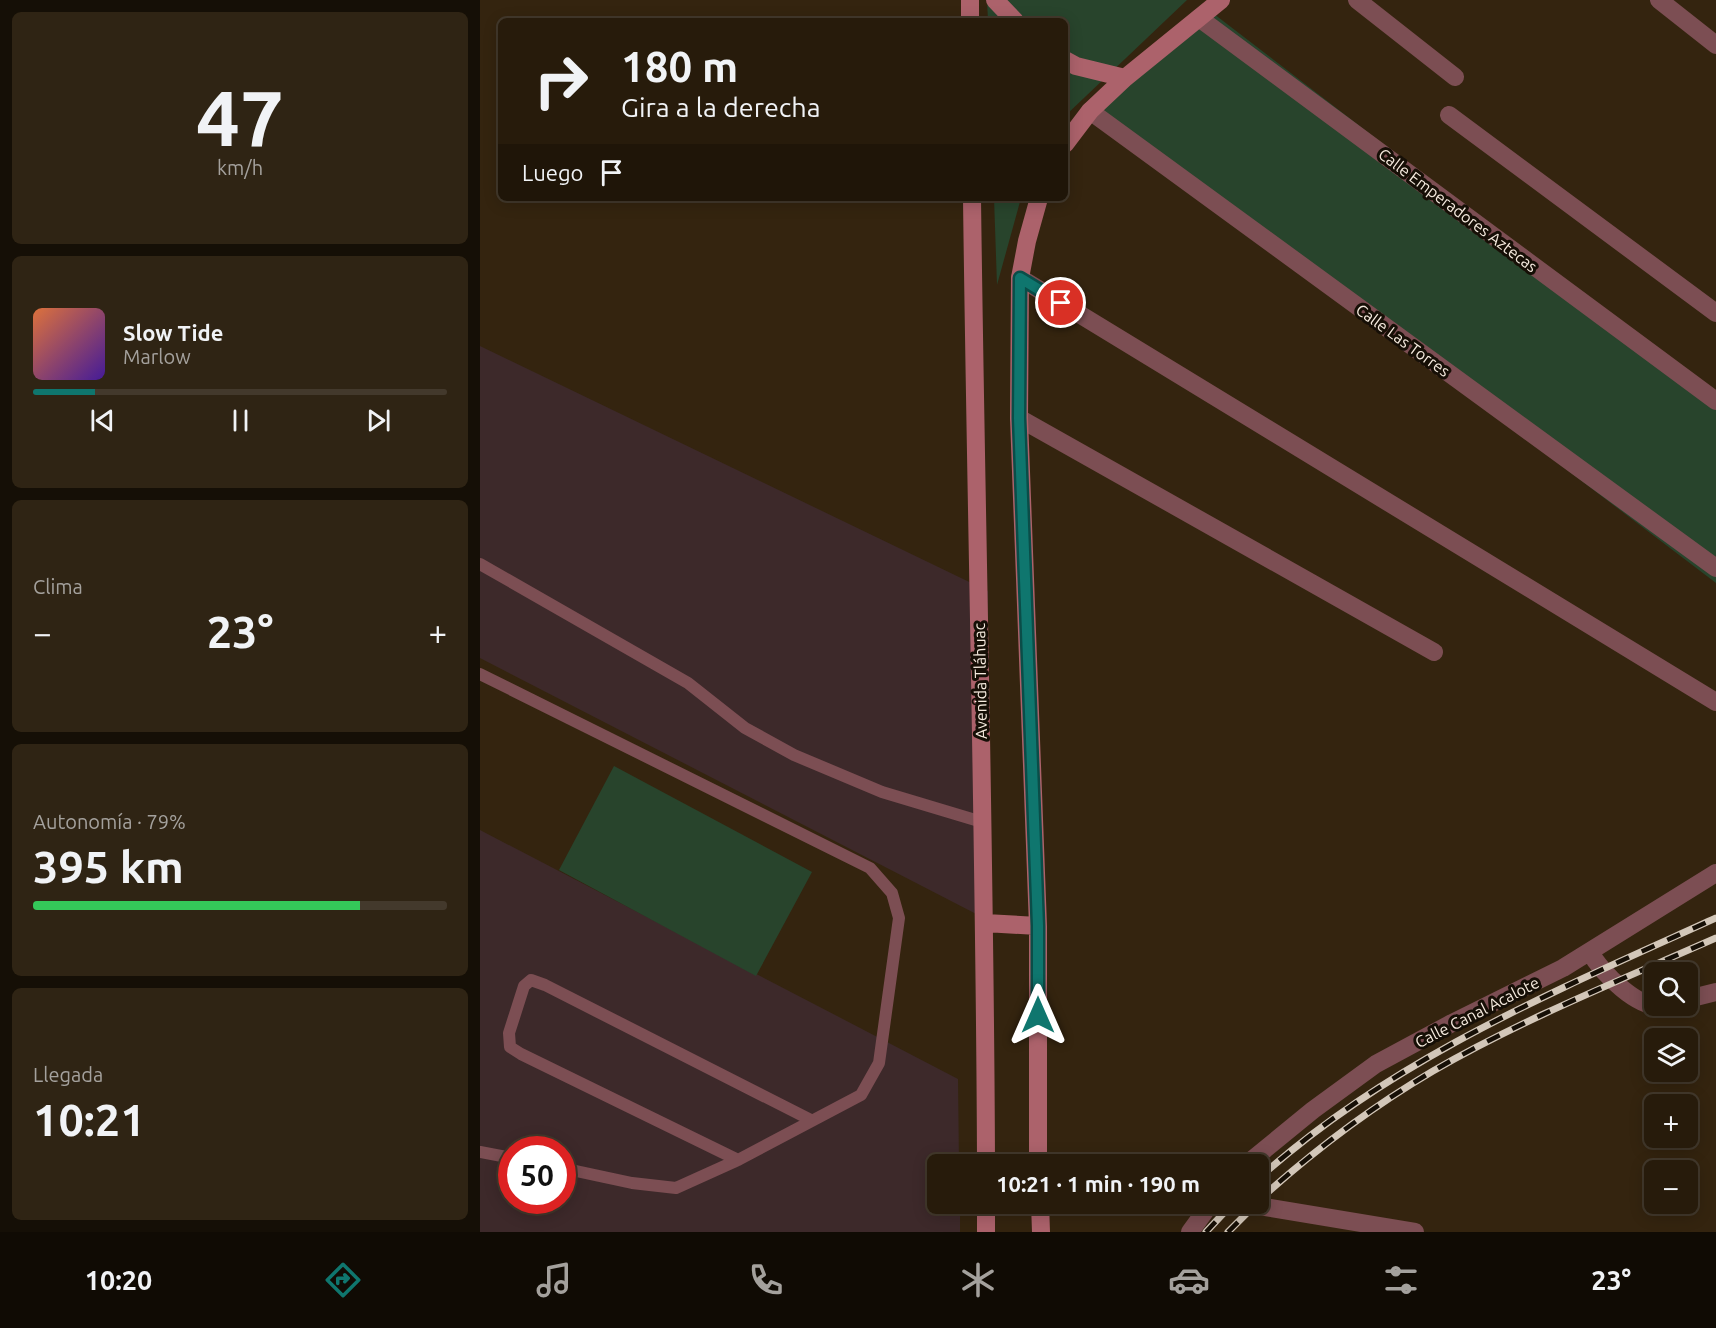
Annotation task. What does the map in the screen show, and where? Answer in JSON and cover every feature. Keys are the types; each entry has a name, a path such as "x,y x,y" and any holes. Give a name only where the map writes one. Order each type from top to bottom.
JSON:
{"main road":[{"path":"970,0 970,18"},
{"path":"995,0 1012,18"},
{"path":"1068,140 1090,111 1125,78 1221,0"},
{"path":"1068,62 1076,66 1125,78"},
{"name":"Avenida Tláhuac","path":"972,201 985,923 986,1154"},
{"path":"1038,201 1026,241 1020,278 1019,418 1038,926 1038,1154"},
{"path":"985,923 1038,926"},
{"path":"986,1214 986,1232"},
{"path":"1040,1214 1041,1232"}],"street":[{"path":"1357,0 1455,77"},
{"path":"1659,0 1716,45"},
{"name":"Calle Emperadores Aztecas","path":"1199,18 1716,401"},
{"name":"Calle Las Torres","path":"1090,111 1716,568"},
{"path":"1449,115 1716,313"},
{"path":"1020,278 1716,702"},
{"path":"1019,418 1434,652"},
{"name":"Calle Canal Acalote","path":"1259,1154 1313,1110 1376,1064 1590,952 1716,873"},
{"path":"1590,952 1596,962 1637,1001 1644,1003"},
{"path":"1698,996 1716,992"},
{"path":"1269,1208 1415,1232"},
{"path":"1190,1232 1203,1214"}],"lane":[{"path":"480,564 688,683 745,728 795,755 882,792 982,822"},
{"path":"480,674 870,868 892,893 899,918 879,1063 861,1095 738,1160 676,1188 632,1183 576,1171"},
{"path":"738,1160 510,1047 509,1033 524,986 531,980 545,985 812,1120"},
{"path":"480,1152 498,1155"}],"shaded area":[{"path":"480,346 988,591 984,918 480,658"},
{"path":"480,830 958,1079 959,1154 927,1154 927,1214 960,1214 960,1232 480,1232"}],"green space":[{"path":"987,0 1187,0 1068,113 1068,18 988,18"},
{"path":"1214,14 1716,400 1716,583 1100,115 1126,78"},
{"path":"994,201 1020,201 997,285"},
{"path":"614,766 812,872 756,976 559,870"}],"railway":[{"path":"1269,1170 1309,1136 1363,1098 1419,1063 1535,1001 1716,918"},
{"path":"1269,1191 1342,1132 1433,1071 1537,1017 1716,938"},
{"path":"1206,1232 1223,1214"},
{"path":"1228,1232 1246,1214"}],"route":[{"path":"1038,1015 1038,926 1019,418 1020,278 1061,303"}]}
